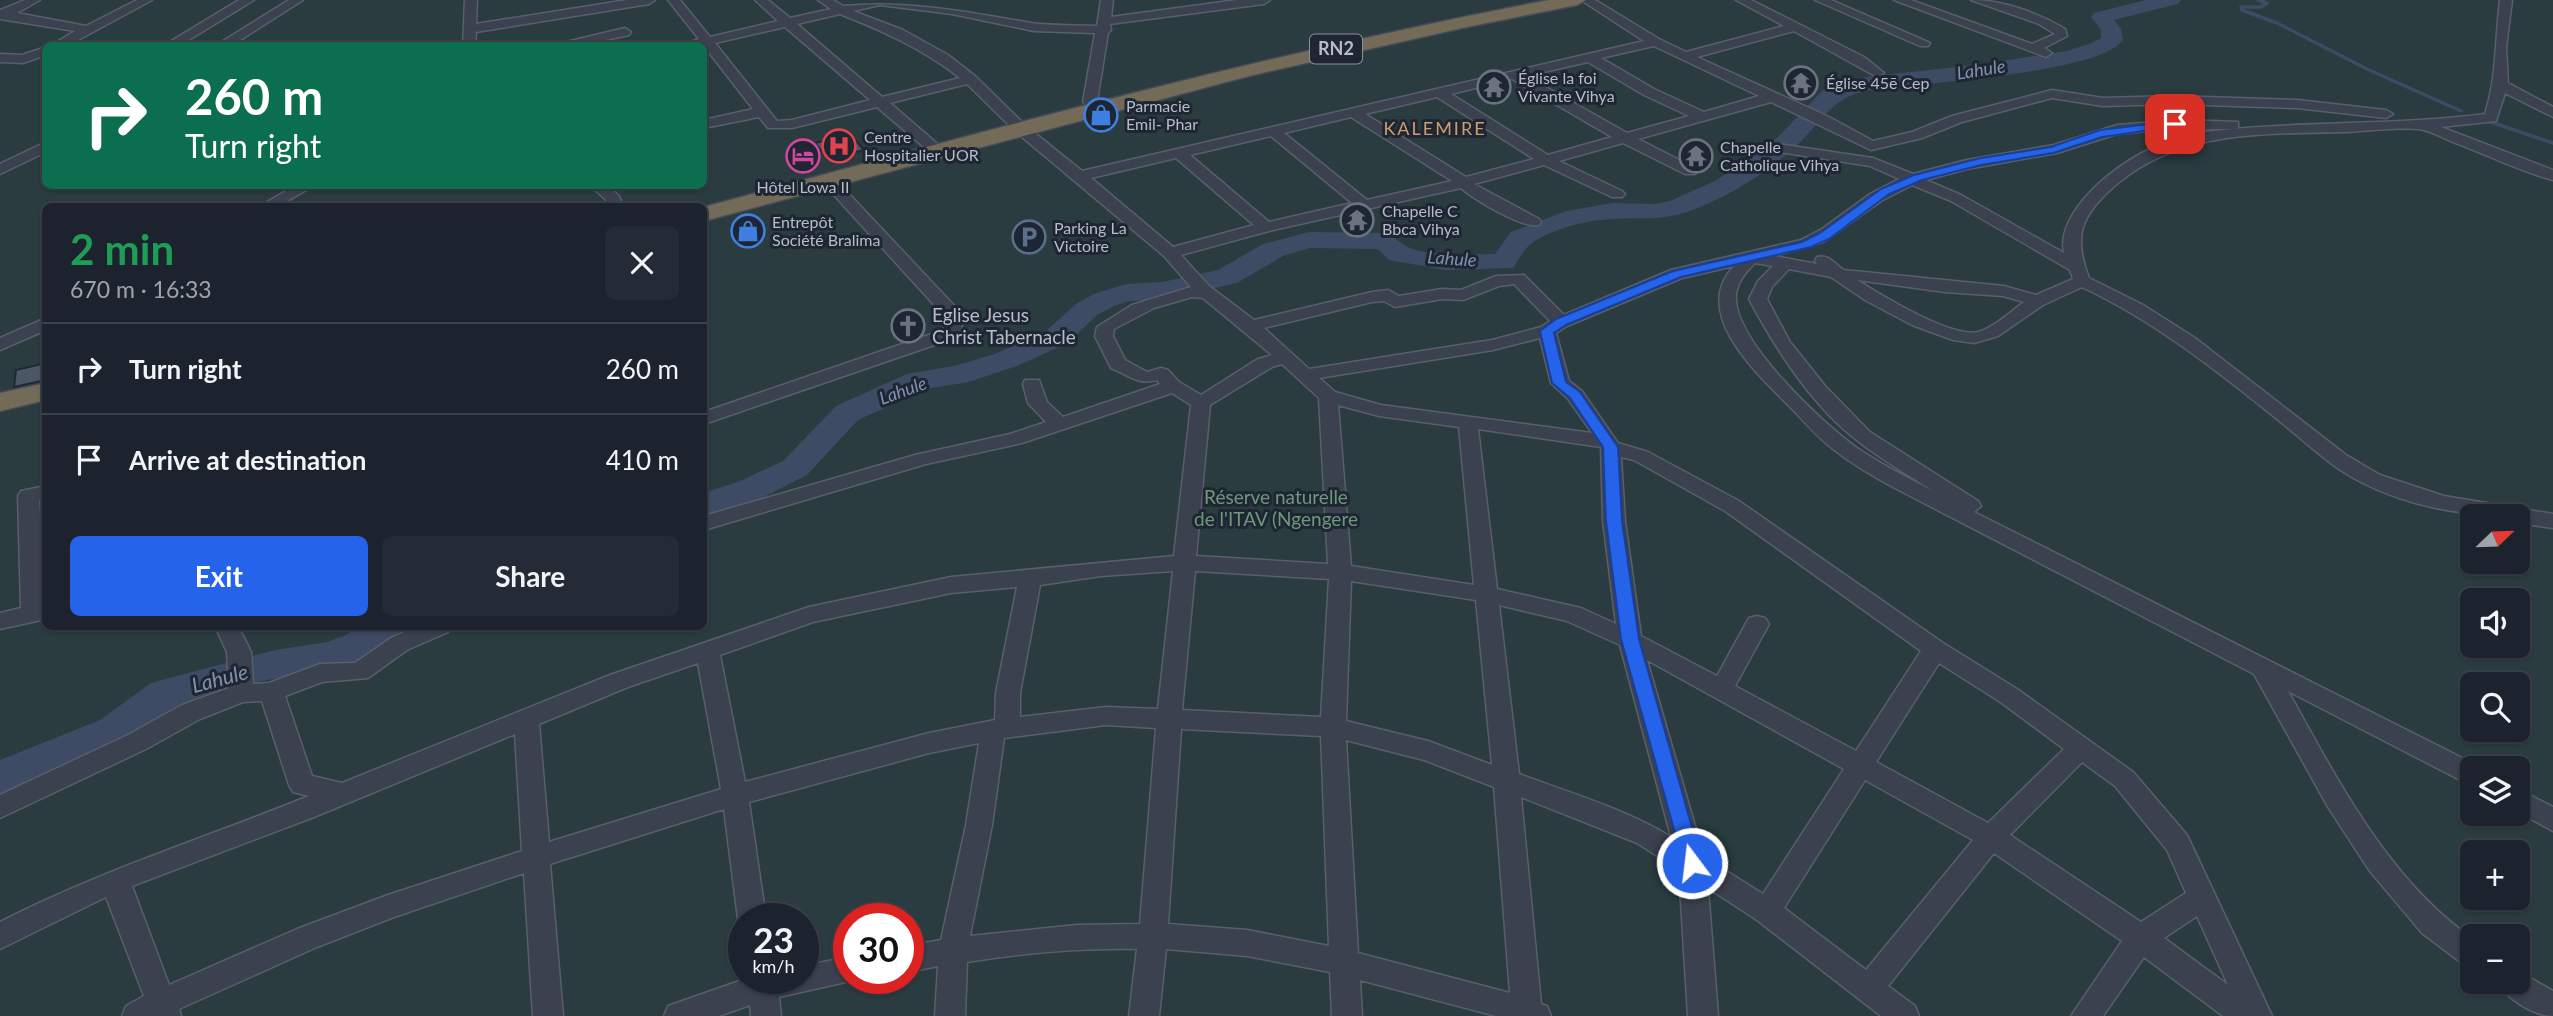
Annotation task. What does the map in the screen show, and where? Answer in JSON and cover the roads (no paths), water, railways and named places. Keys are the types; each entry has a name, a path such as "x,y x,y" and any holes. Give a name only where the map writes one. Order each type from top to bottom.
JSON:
{"highway":[{"name":"RN2","path":"707,213 1097,109 1437,25 1577,0"},
{"path":"0,402 42,392"}],"street":[{"path":"2,15 33,0"},
{"path":"65,42 146,0"},
{"path":"176,42 248,0"},
{"path":"228,42 297,0"},
{"path":"468,42 472,0"},
{"path":"565,42 621,20 649,0"},
{"path":"674,0 705,41"},
{"path":"761,0 937,151"},
{"path":"824,0 843,11 899,33 943,58 970,79 1021,129 1081,176 1170,253 1205,291 1251,326 1328,396 1379,410 1525,428 1609,444 1641,456 1732,506 1935,649 2008,695 2082,747 2124,779 2177,843 2257,1016"},
{"path":"952,10 963,0"},
{"path":"1097,109 1090,103 1090,85 1105,25 1107,0"},
{"path":"701,42 880,1 952,10 1034,27 1105,25 1203,4 1264,0"},
{"path":"1587,0 1655,42 1824,120 1871,146 1917,135 1995,108 2052,94 2103,102 2174,100 2297,104 2386,114"},
{"path":"1742,0 1797,27 1877,73"},
{"path":"1821,0 1924,43"},
{"path":"1899,0 2046,53"},
{"path":"1977,0 2043,21 2062,32 2061,36 2031,48"},
{"path":"1304,375 1493,345 1554,327 1677,274 1806,244 1824,236 1885,192 1913,180 1981,162 2053,150 2100,134 2156,125 2194,123 2302,129 2425,126 2491,118 2501,85 2500,48 2506,0"},
{"path":"2,15 90,30"},
{"path":"470,29 621,20"},
{"path":"1685,55 1797,27"},
{"path":"1081,176 1655,42"},
{"path":"707,44 773,125 783,125 970,79"},
{"path":"0,58 23,59 42,52"},
{"path":"1589,57 1649,92 1704,117"},
{"path":"1516,76 1690,172"},
{"path":"2501,85 2553,113"},
{"path":"1437,91 1546,160 1617,194"},
{"path":"1170,253 1266,227 1546,160 1772,97"},
{"path":"1353,111 1462,181 1475,193 1533,222"},
{"path":"707,123 761,112"},
{"path":"2425,126 2553,175"},
{"path":"2079,274 2071,244 2078,220 2091,199 2134,162 2160,148 2182,142 2302,129"},
{"path":"1272,130 1364,205"},
{"path":"0,170 42,148"},
{"path":"1778,148 1873,162 1956,198 2115,295 2190,345 2322,446 2372,479 2408,494 2460,504"},
{"path":"1179,153 1266,227"},
{"path":"707,417 943,336 953,329 956,318 828,180"},
{"path":"274,203 299,189"},
{"path":"602,189 614,199 615,203"},
{"path":"1824,236 1823,261 1836,274 1902,313 1952,335 1973,338 1996,331 2079,274"},
{"path":"1751,257 1836,274 1945,288 2004,291 2039,300"},
{"path":"1751,257 1740,266 1728,284 1727,300 1733,328 1751,358 1827,434 1880,471 2460,768"},
{"path":"1785,264 1764,285 1758,299 1782,344 1819,391 1863,436 2052,561"},
{"path":"1251,326 1372,297 1388,296 1395,302 1442,294 1463,295 1496,281 1518,279 1554,327 1560,383 1575,395 1609,444 1614,521 1630,639 1692,863 1703,1016"},
{"path":"1170,387 1169,381 1161,374 1143,378 1135,371 1118,364 1104,336 1106,327 1133,309 1156,300 1205,291"},
{"path":"5,337 42,324"},
{"path":"1201,403 1265,363 1284,357"},
{"path":"1032,384 1033,395 1042,410 1060,424"},
{"path":"707,522 922,459 981,448 1170,387 1176,387 1201,403"},
{"path":"1328,396 1340,572 1333,727 1347,1016"},
{"path":"1144,1016 1153,936 1169,718 1201,403"},
{"path":"924,955 1038,940 1153,936 1248,943 1346,962 1530,1015 1468,423"},
{"path":"0,621 39,612 28,496 42,493"},
{"path":"2530,518 2553,521"},
{"path":"0,936 65,902 118,879 331,798 620,681 809,615 951,585 1186,563 1340,572 1485,594 1573,614 1630,639 1991,837 2141,939 2247,1016"},
{"path":"950,1016 953,950 1030,579"},
{"path":"1722,689 1757,624"},
{"path":"228,630 239,652 241,693"},
{"path":"0,807 191,712 241,693 271,692 320,673 360,672 399,644 431,630"},
{"path":"1768,911 1935,649"},
{"path":"707,650 735,795 750,903"},
{"path":"2264,670 2373,857 2428,921 2460,945"},
{"path":"271,692 302,785 331,789 331,798"},
{"path":"118,879 119,893 155,1011 330,929 537,857 735,795 929,743 1000,729 1106,716 1333,727 1428,751 1646,835 1768,911 1904,1016"},
{"path":"526,718 548,1016"},
{"path":"1869,988 1991,837 2082,747"},
{"path":"2530,806 2553,820"},
{"path":"2086,1016 2141,939 2201,898"},
{"path":"2530,993 2553,1007"},
{"path":"679,1016 765,994"}],"waterway":[{"name":"Lahule","path":"707,504 752,489 795,468 847,413 918,381 958,375 1006,360 1057,337 1087,309 1104,300 1126,293 1162,291 1227,277 1273,250 1309,240 1385,241 1399,254 1446,262 1503,262 1521,238 1540,229 1575,217 1613,211 1655,212 1678,207 1726,185 1787,142 1833,93 1866,84 1983,71 2069,57 2100,48 2112,40 2111,29 2101,17 2171,0"},
{"path":"2258,0 2267,3 2261,7 2241,7 2242,10 2277,23 2367,69 2461,111"},
{"path":"2482,119 2553,143"},
{"name":"Lahule","path":"0,778 115,731 165,694 275,664 331,656 360,645 379,630"}],"place":[{"name":"Église 45ē Cep","path":"1801,83"},
{"name":"Église la foi Vivante Vihya","path":"1494,87"},
{"name":"Parmacie Emil- Phar","path":"1101,115"},
{"name":"Centre Hospitalier UOR","path":"839,146"},
{"name":"Hôtel Lowa II","path":"803,156"},
{"name":"Chapelle Catholique Vihya","path":"1696,156"},
{"name":"Chapelle C Bbca Vihya","path":"1357,220"},
{"name":"Entrepôt Société Bralima","path":"748,231"},
{"name":"Parking La Victoire","path":"1029,237"},
{"name":"Eglise Jesus Christ Tabernacle","path":"908,326"}],"district":[{"name":"KALEMIRE","path":"1435,129"}],"park label":[{"name":"Réserve naturelle de l'ITAV (Ngengere","path":"1276,508"}]}
